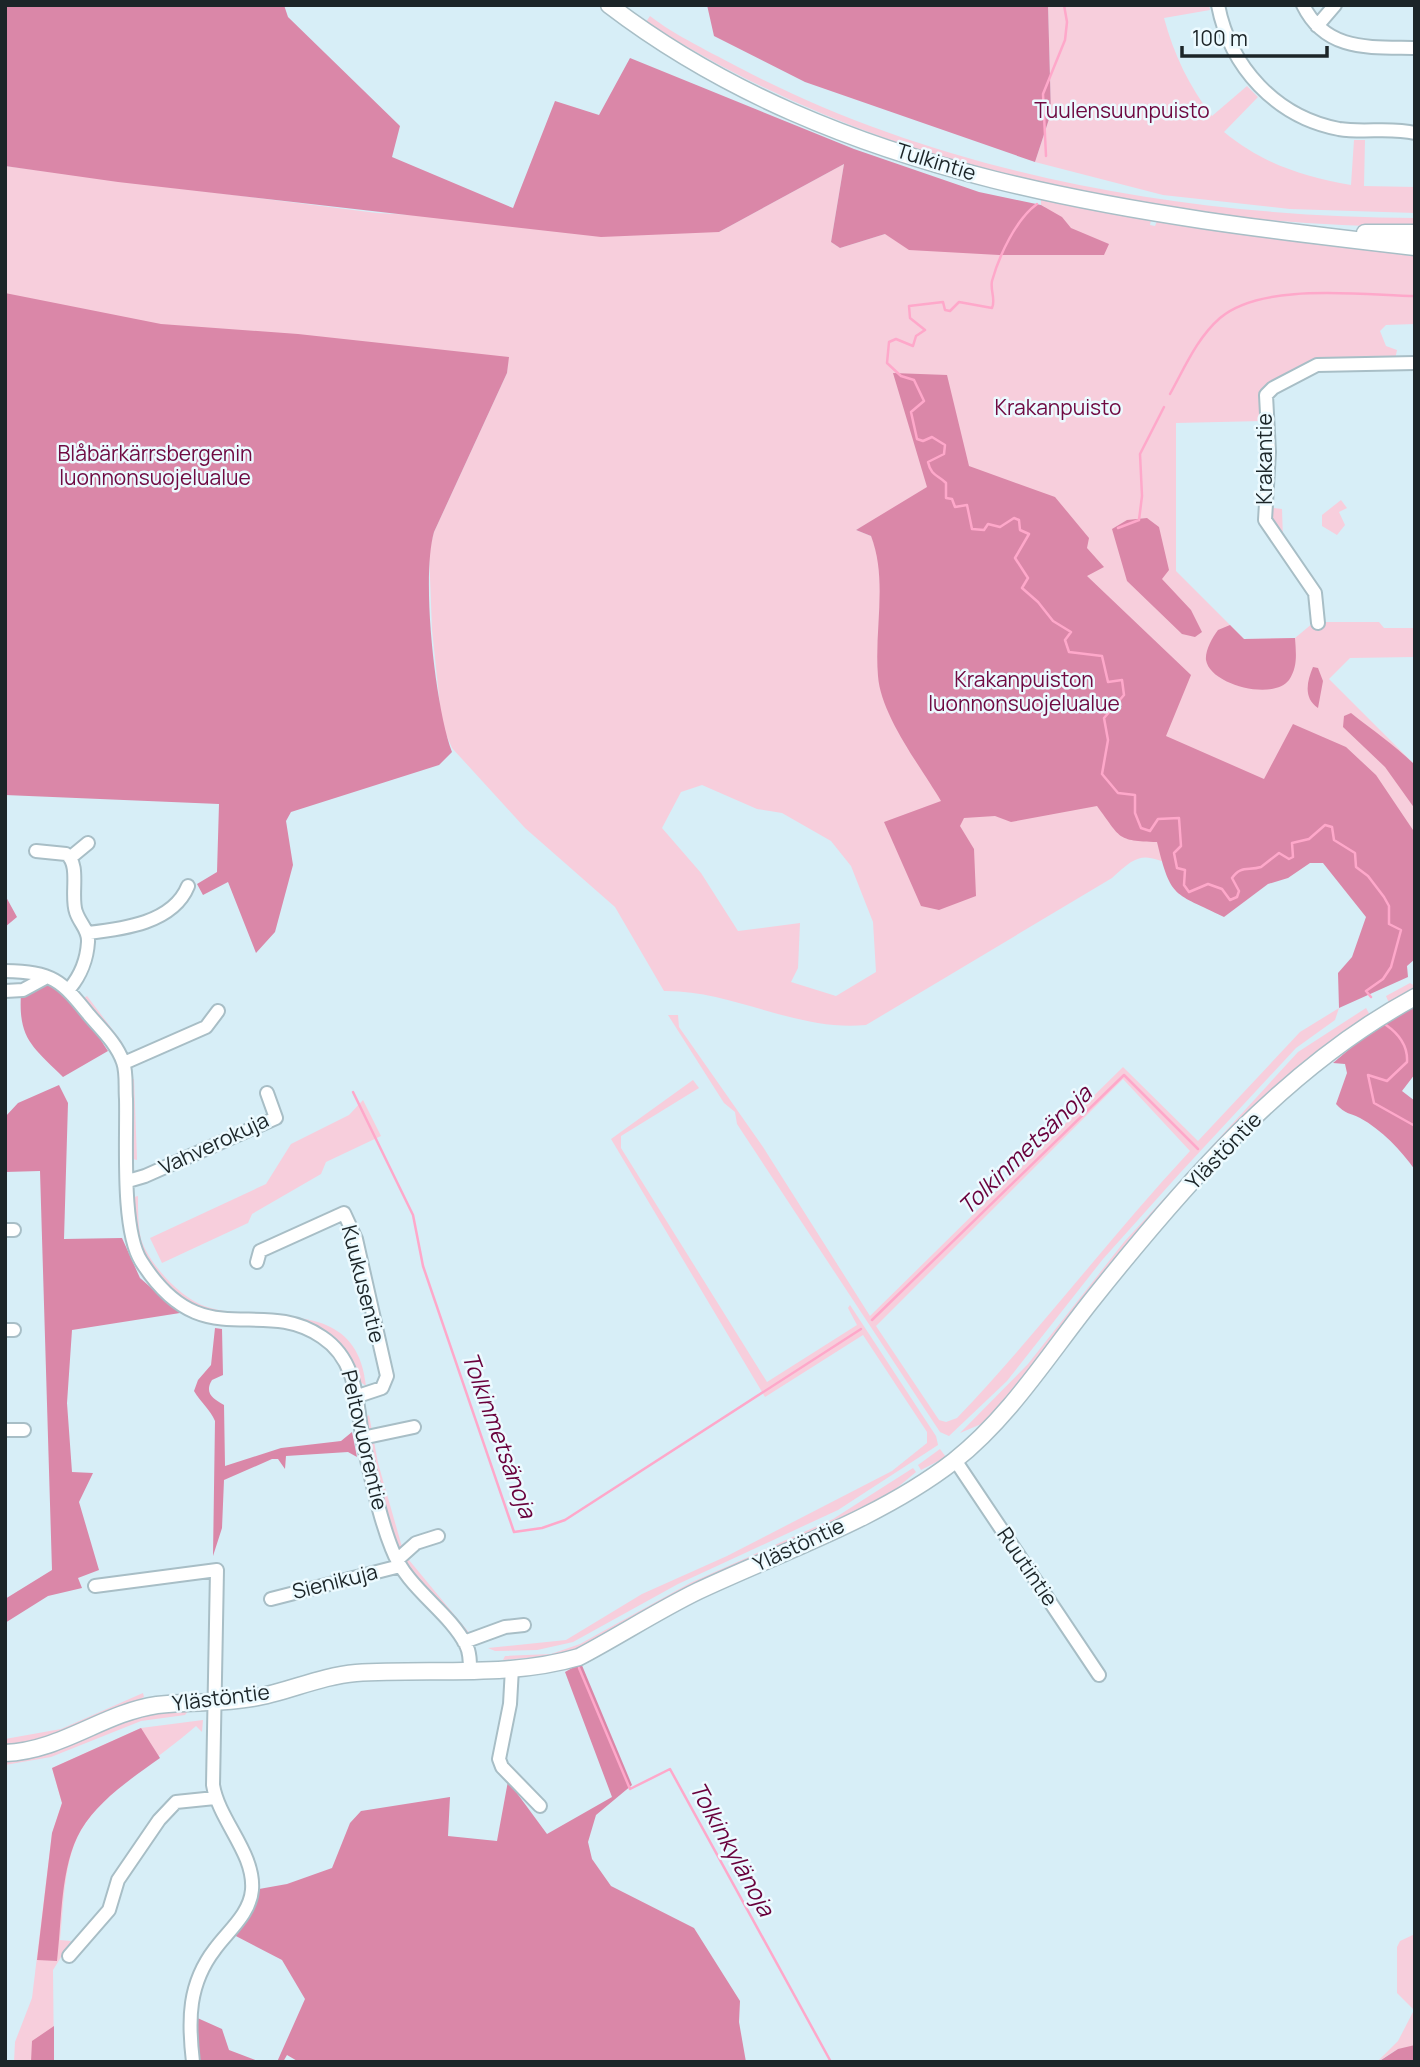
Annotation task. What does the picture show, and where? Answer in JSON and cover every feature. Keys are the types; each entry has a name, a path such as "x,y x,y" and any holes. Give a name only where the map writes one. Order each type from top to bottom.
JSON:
{"main road":[{"name":"Tulkintie","path":"610,6 703,66 762,97 905,153 973,174 1096,203 1216,224 1292,233"},
{"path":"1292,233 1415,233"},
{"path":"1292,233 1415,247"},
{"name":"Ylästöntie","path":"5,1753 51,1746 129,1713 153,1706 213,1703 261,1696 336,1675 513,1668 548,1665 579,1657 695,1593 868,1513 955,1460 1001,1416 1114,1272 1217,1156 1279,1094 1360,1030 1410,1000"}],"street":[{"path":"1218,5 1226,35 1244,69 1256,83 1285,107 1312,121 1339,129 1415,133"},
{"path":"1303,5 1317,26 1330,37 1356,47 1415,48"},
{"path":"1317,26 1335,5"},
{"name":"Krakantie","path":"1318,623 1315,593 1265,520 1269,452 1266,395 1273,388 1324,363 1415,363"},
{"path":"71,857 88,843"},
{"path":"36,851 58,851 71,857"},
{"path":"70,988 83,965 88,933 73,903 71,857"},
{"path":"88,933 125,929 144,922 182,900 188,886"},
{"path":"5,971 47,977 70,988 117,1049 124,1063 206,1027 218,1011"},
{"path":"5,991 23,990 47,977"},
{"name":"Peltovuorentie","path":"124,1063 130,1226 136,1252 149,1272 181,1304 194,1313 214,1319 278,1323 312,1331 340,1354 358,1396 362,1438 381,1514 398,1563 468,1647 470,1671"},
{"name":"Vahverokuja","path":"128,1181 276,1118 267,1093"},
{"name":"Kuukusentie","path":"257,1262 260,1251 271,1244 344,1213 356,1239 387,1376 382,1388 358,1396"},
{"path":"362,1438 414,1427"},
{"path":"5,1430 24,1430"},
{"name":"Ruutintie","path":"955,1460 1099,1675"},
{"path":"398,1563 416,1543 438,1536"},
{"name":"Sienikuja","path":"271,1599 398,1563"},
{"path":"95,1586 217,1570 211,1766 215,1798 246,1860 252,1889 245,1913 213,1951 197,1978 188,2020 193,2062"},
{"path":"464,1642 505,1627 524,1625"},
{"path":"513,1668 510,1704 499,1759 502,1767 540,1806"},
{"path":"69,1956 109,1910 117,1880 159,1820 176,1802 215,1798"}],"green space":[{"path":"5,5 284,5 288,17 400,126 392,157 513,208 555,101 599,115 630,58 854,149 979,192 1041,205 1062,217 1071,228 1109,244 1104,255 999,255 909,250 885,234 840,248 831,242 844,164 719,232 601,237 118,182 5,166"},
{"path":"707,5 1048,5 1051,113 1035,162 805,82 714,36"},
{"name":"Tuulensuunpuisto","path":"1048,5 1209,5 1210,10 1164,18 1183,70 1212,116 1247,86 1258,97 1224,132 1253,153 1284,167 1351,185 1354,140 1365,140 1364,186 1415,187 1415,213 1290,209 1163,195 1035,162 1051,113"},
{"path":"650,16 707,51 820,106 901,137 984,162 1070,183 1156,198 1329,216 1415,218 1415,227 1315,224 1214,215 1114,199 1016,178 919,150 825,115 734,72 646,22"},
{"name":"Krakanpuisto","path":"844,164 831,242 840,248 885,234 1045,207 1041,205 1041,198 1151,220 1150,225 1155,226 1157,221 1415,252 1415,324 1386,325 1380,331 1386,346 1397,350 1395,359 1319,360 1264,388 1262,421 1176,423 1176,571 1244,639 1295,638 1313,623 1320,622 1379,622 1384,628 1415,628 1415,657 1350,658 1329,679 1415,765 1415,954 1354,861 1176,867 1156,859 1142,858 866,1025 815,1023 715,997 664,991 615,907 525,828 452,748 442,725 432,630 429,551 434,532 507,373 508,357 438,410 5,294 5,166 377,213 719,232","holes":["876,519 878,553 871,536 856,530","702,785 757,809 782,813 831,841 851,866 873,922 876,972 836,996 791,982 798,968 800,923 738,931 701,873 662,828 681,792"]},
{"name":"Blåbärkärrsbergenin luonnonsuojelualue","path":"5,293 161,324 298,334 509,357 507,373 434,532 430,553 430,610 435,674 452,752 439,765 291,812 286,821 293,865 275,932 256,953 228,882 203,895 197,884 217,872 219,804 5,795"},
{"name":"Krakanpuiston luonnonsuojelualue","path":"893,373 947,375 969,466 1055,497 1089,538 1087,548 1104,567 1087,576 1191,675 1166,736 1264,779 1293,724 1346,747 1376,775 1413,830 1415,959 1407,966 1408,977 1339,1008 1338,973 1352,957 1366,917 1323,863 1310,863 1288,878 1268,884 1224,917 1177,892 1166,875 1157,842 1126,839 1121,836 1097,806 1011,822 995,816 964,818 960,826 974,849 976,896 939,910 921,906 884,822 941,801 886,708 877,659 879,570 871,536 856,530 927,487"},
{"path":"1274,471 1274,508 1282,509 1283,540 1269,515"},
{"path":"1341,500 1347,508 1339,512 1345,525 1337,535 1322,526 1322,515"},
{"path":"1147,518 1159,527 1169,570 1162,579 1191,610 1202,632 1195,637 1182,634 1127,581 1112,529 1127,520"},
{"path":"1230,625 1244,639 1295,638 1295,665 1289,680 1281,686 1257,689 1230,683 1218,677 1210,669 1206,660 1207,653 1218,630"},
{"path":"1313,667 1318,668 1323,681 1318,708 1308,694"},
{"path":"1351,713 1415,765 1415,809 1385,767 1343,727 1344,716"},
{"path":"5,895 17,917 5,927"},
{"path":"1410,983 1415,986 1415,991 1390,1005 1386,996"},
{"path":"46,984 66,993 89,1021 108,1051 63,1077 30,1041 22,1022 21,994"},
{"path":"87,996 122,1042 118,1042 84,998"},
{"path":"1415,1005 1415,1074 1402,1091 1415,1101 1415,1170 1383,1134 1336,1104 1347,1073 1345,1064 1333,1063 1366,1035"},
{"path":"1339,1008 1335,1020 1296,1048 1180,1173 1103,1259 1007,1381 949,1436 940,1432 737,1124 735,1112 724,1103 668,1015 678,1015 679,1027 763,1147 870,1316 1123,1067 1198,1141 1300,1032","holes":["1123,1079 1190,1151 957,1418 946,1422 939,1420 876,1326"]},
{"path":"1366,1008 1371,1017 1302,1066 986,1422 960,1433 1028,1364 1124,1242 1298,1052"},
{"path":"130,1079 134,1079 137,1160 133,1159"},
{"path":"693,1080 699,1088 621,1136 621,1148 767,1382 857,1325 848,1308 850,1305 936,1436 938,1445 838,1510 678,1584 573,1642 537,1650 495,1651 488,1648 566,1640 642,1594 727,1556 892,1471 927,1443 927,1432 863,1335 765,1397 611,1139"},
{"path":"59,1085 68,1103 64,1239 122,1238 140,1278 180,1313 72,1330 67,1403 72,1472 93,1473 79,1502 99,1570 78,1578 82,1588 48,1596 5,1623 5,1599 52,1570 40,1171 5,1172 5,1117 18,1103"},
{"path":"363,1100 381,1136 326,1162 321,1174 252,1214 248,1223 162,1263 150,1238 266,1184 291,1144 349,1115"},
{"path":"138,1196 139,1229 145,1249 177,1289 207,1307 230,1312 305,1319 327,1325 346,1337 359,1357 366,1386 359,1381 335,1340 195,1307 180,1295 156,1273 142,1248 135,1216 134,1197"},
{"path":"215,1328 222,1329 223,1375 212,1380 209,1392 224,1405 225,1466 281,1448 341,1441 352,1432 357,1457 348,1452 286,1456 285,1469 278,1459 272,1459 224,1480 222,1528 213,1556 215,1421 194,1391 198,1380 211,1365"},
{"path":"369,1415 378,1463 404,1554 476,1641 474,1642 426,1593 395,1544 374,1472 365,1418"},
{"path":"940,1449 946,1457 921,1470 918,1465"},
{"path":"913,1468 916,1472 886,1497 595,1642 562,1655 503,1660 505,1656 551,1654 580,1644 690,1583 833,1519"},
{"path":"581,1663 632,1785 596,1815 588,1842 592,1859 611,1886 694,1928 740,2001 739,2022 746,2062 299,2062 287,2055 283,2062 277,2062 305,1999 282,1960 232,1934 250,1917 259,1889 287,1884 332,1868 350,1823 361,1811 450,1797 448,1836 497,1841 508,1781 547,1834 612,1797 565,1672"},
{"path":"143,1693 144,1697 62,1736 5,1747 5,1739 61,1729"},
{"path":"188,1711 185,1715 141,1721 51,1757 5,1765 5,1758 51,1749 127,1720 153,1714"},
{"path":"203,1720 202,1732 196,1726 134,1775 103,1802 81,1830 68,1870 60,1940 71,1941 53,1970 54,2062 14,2062 15,2042 32,1998 52,1833 62,1803 52,1768 141,1728"},
{"path":"141,1728 160,1758 107,1799 81,1830 74,1844 65,1877 57,1961 37,1960 52,1833 62,1803 52,1768"},
{"path":"1415,1934 1415,2062 1398,2049 1377,2062 1398,2041 1414,2010 1397,1993 1397,1947 1400,1941"},
{"path":"193,2016 222,2029 229,2050 261,2062 198,2062"},
{"path":"54,2026 54,2062 31,2062 32,2041"},
{"path":"1415,2045 1415,2062 1378,2062 1398,2049"}],"waterway":[{"path":"1046,156 1043,94 1065,40 1067,22 1064,5"},
{"path":"1037,204 1015,228 999,261 992,281 992,308 959,302 950,311 945,310 943,302 909,306 910,318 925,330 916,336 913,346 896,339 889,342 887,363 901,376 914,380 924,401 911,412 917,439 923,441 932,437 945,445 944,454 928,462 929,467 946,483 946,498 952,499 955,507 967,505 972,529 984,530 988,524 1000,527 1014,518 1019,520 1020,530 1029,534 1015,558 1028,578 1022,588 1053,621 1071,632 1065,640 1069,652 1102,656 1108,682 1122,680 1124,695 1104,718 1108,740 1102,774 1118,793 1135,795 1135,813 1141,828 1150,831 1158,819 1179,818 1181,846 1174,853 1177,868 1185,870 1184,885 1189,892 1208,884 1222,889 1230,900 1237,897 1239,891 1232,878 1235,874 1261,867 1279,853 1289,859 1293,857 1292,843 1309,839 1325,825 1332,827 1334,840 1355,853 1356,867 1368,876 1389,906 1389,924 1401,930 1391,967 1383,979 1366,991 1371,997"},
{"path":"1170,394 1192,353 1212,326 1238,307 1261,299 1313,293 1415,296"},
{"path":"1118,528 1139,520 1142,496 1140,454 1164,407"},
{"path":"1386,1025 1402,1041 1407,1062 1387,1081 1368,1075 1374,1103 1415,1126"},
{"name":"Tolkinmetsänoja","path":"872,1320 1124,1075 1198,1149"},
{"name":"Tolkinmetsänoja","path":"353,1092 413,1215 423,1266 514,1532 542,1528 565,1520 861,1329"},
{"name":"Tolkinkylänoja","path":"579,1668 630,1789 670,1769 831,2062"}]}
